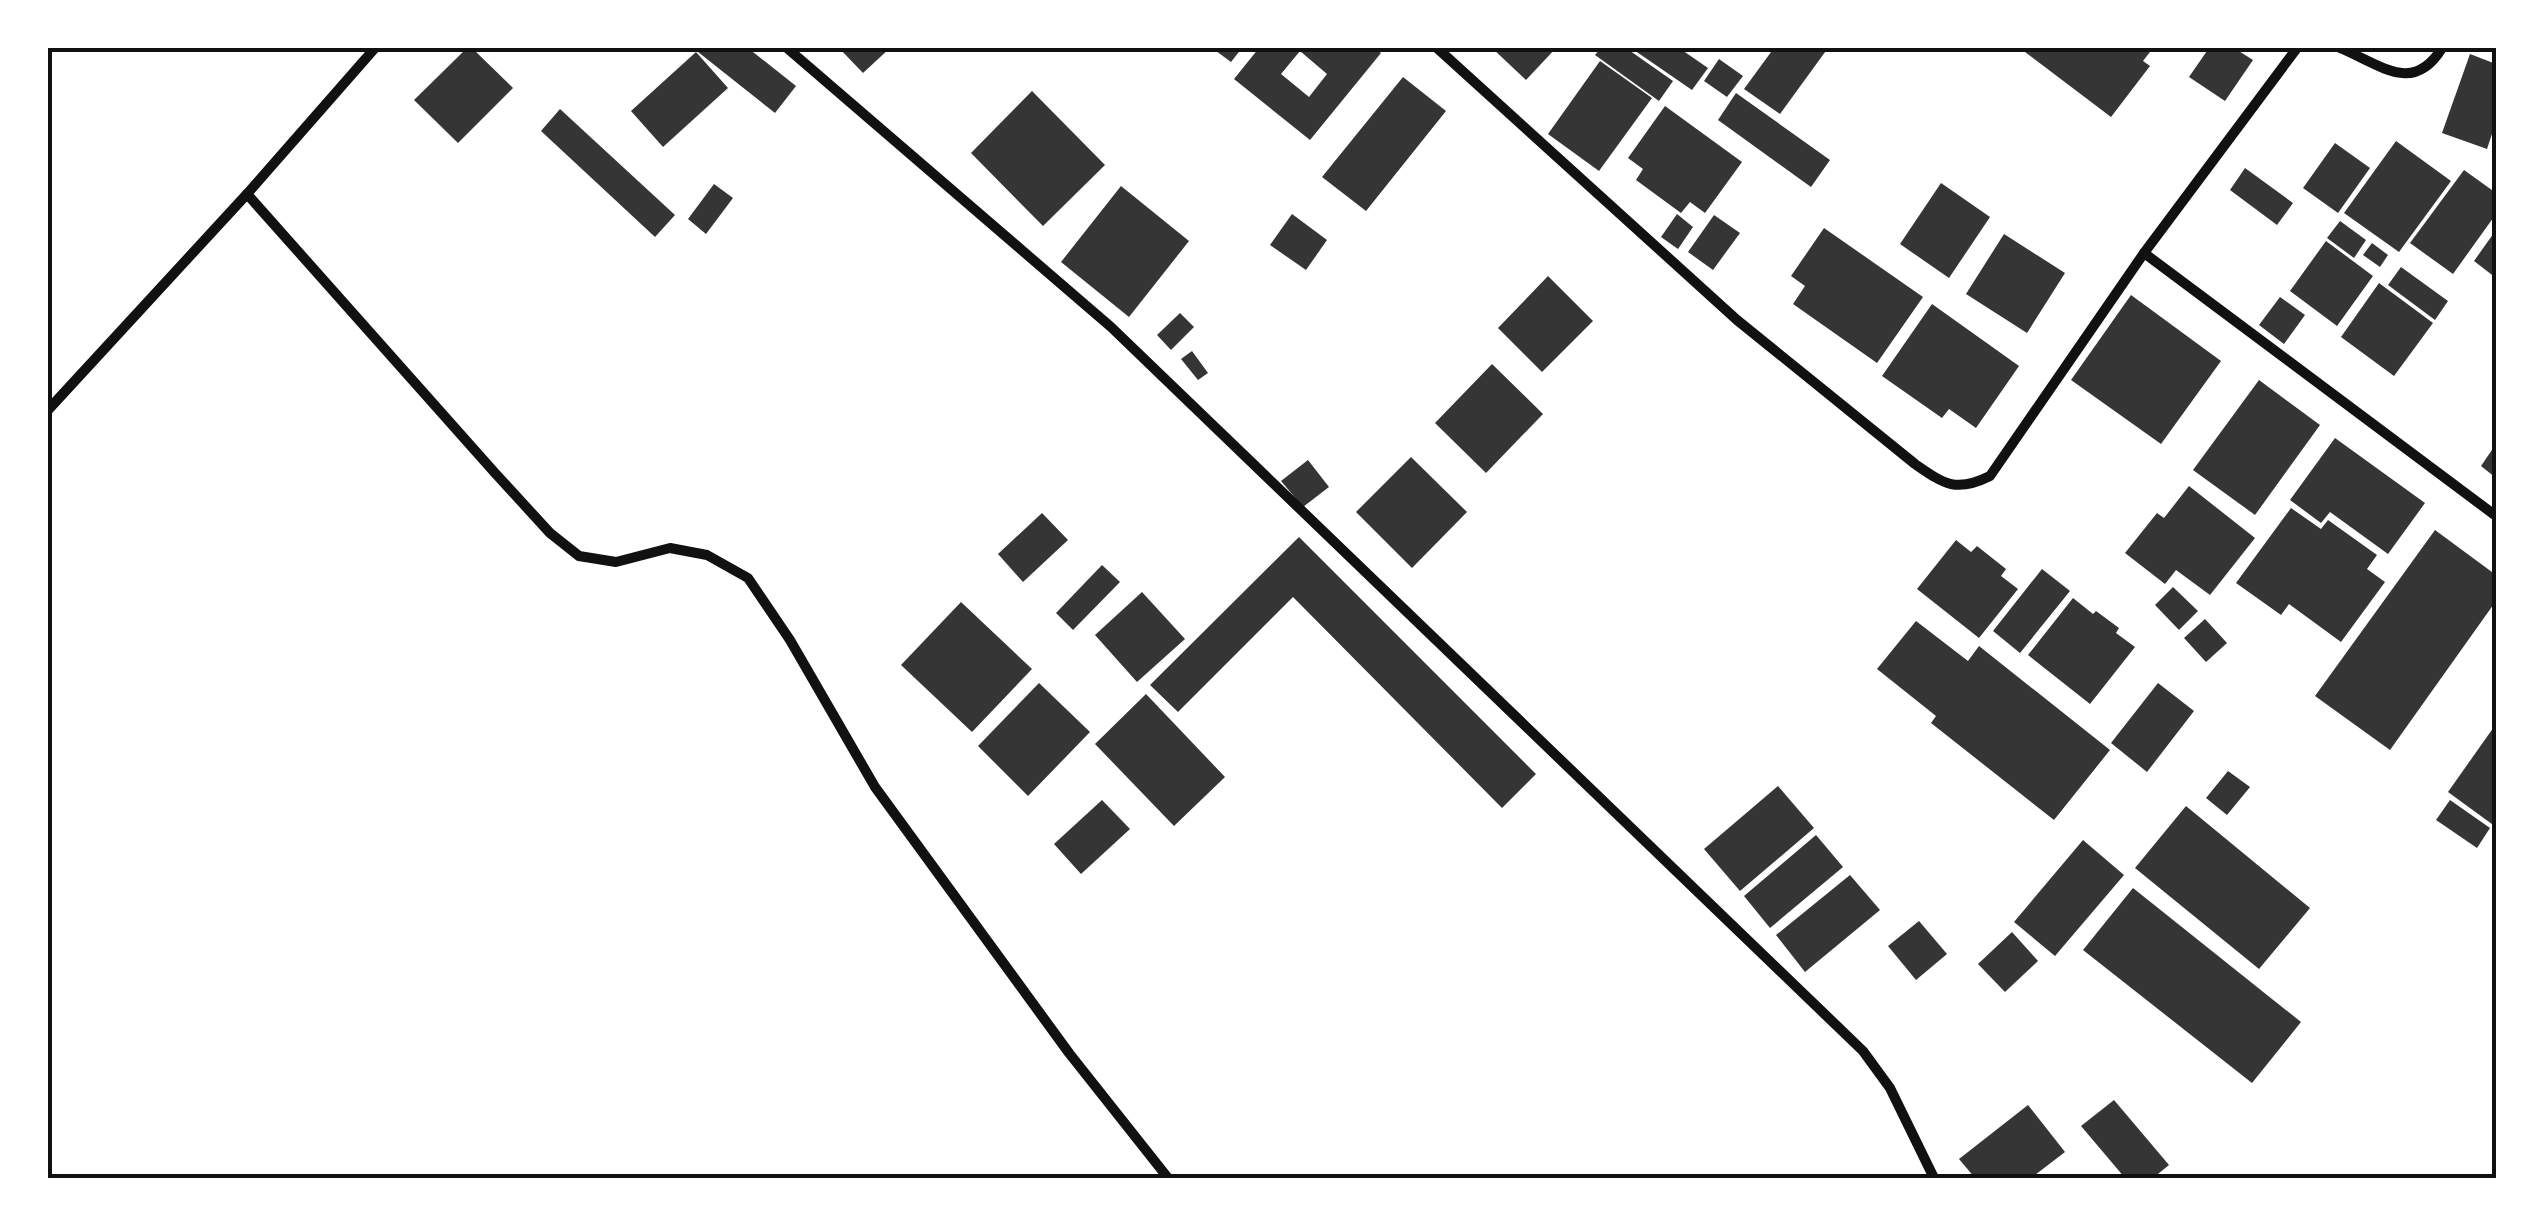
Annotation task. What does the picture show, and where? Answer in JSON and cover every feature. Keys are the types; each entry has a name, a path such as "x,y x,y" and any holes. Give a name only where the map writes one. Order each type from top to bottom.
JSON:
{"street":[{"path":"48,410 376,48"},
{"path":"786,48 1111,327 1862,1051 1890,1088 1934,1178"},
{"path":"1437,48 1736,320 1914,464 1958,487 1990,476 2144,253 2297,48"},
{"path":"2340,48 2408,76 2420,73 2442,48"},
{"path":"247,194 495,473 550,532 579,556 616,562 670,548 707,555 748,578 790,640 876,788 1069,1053 1168,1178"},
{"path":"2144,253 2496,516"}],"building":[{"path":"467,48 472,48 513,88 458,143 414,100"},
{"path":"693,48 748,48 796,86 775,113"},
{"path":"839,48 890,48 863,73"},
{"path":"1212,48 1242,48 1231,62"},
{"path":"1259,48 1374,48 1381,53 1310,140 1234,79","holes":["1300,51 1327,74 1309,97 1281,74"]},
{"path":"1492,48 1556,48 1526,80"},
{"path":"1601,48 1626,48 1673,81 1659,101 1595,55"},
{"path":"1631,48 1679,48 1708,68 1692,90"},
{"path":"1774,48 1828,48 1780,114 1744,89"},
{"path":"2029,48 2153,48 2143,61 2150,66 2111,117 2025,52"},
{"path":"2209,48 2234,48 2253,60 2225,101 2189,77"},
{"path":"696,52 728,88 663,147 631,111"},
{"path":"2470,54 2496,64 2496,122 2487,149 2442,133"},
{"path":"1719,59 1743,76 1727,97 1704,81"},
{"path":"1600,61 1652,98 1599,171 1548,134"},
{"path":"1403,77 1446,111 1366,211 1322,177"},
{"path":"1032,91 1105,165 1043,226 971,153"},
{"path":"1736,93 1830,160 1811,187 1718,120"},
{"path":"1665,106 1742,162 1705,213 1690,202 1681,213 1636,180 1643,169 1628,158"},
{"path":"560,109 675,215 655,237 541,131"},
{"path":"2396,141 2451,181 2399,252 2344,213"},
{"path":"2335,143 2370,168 2338,213 2303,188"},
{"path":"2245,168 2293,203 2277,225 2230,190"},
{"path":"2464,170 2496,193 2496,214 2453,274 2410,243"},
{"path":"1941,183 1990,217 1949,278 1900,244"},
{"path":"714,184 733,198 706,234 688,219"},
{"path":"1121,186 1189,241 1129,317 1061,262"},
{"path":"1292,214 1327,240 1306,270 1270,245"},
{"path":"1677,214 1693,227 1678,249 1661,237"},
{"path":"1714,215 1740,233 1713,270 1688,252"},
{"path":"2340,221 2366,240 2354,258 2327,238"},
{"path":"1824,228 1923,297 1877,363 1793,304 1805,286 1791,276"},
{"path":"2496,230 2496,278 2474,261"},
{"path":"2004,234 2065,273 2027,333 1966,294"},
{"path":"2326,241 2373,276 2337,326 2290,291"},
{"path":"2372,243 2388,255 2380,267 2363,255"},
{"path":"2401,267 2448,301 2435,320 2388,285"},
{"path":"1548,276 1593,321 1542,372 1498,328"},
{"path":"2379,283 2433,323 2394,376 2341,337"},
{"path":"2131,295 2221,361 2161,444 2071,380"},
{"path":"2280,297 2305,315 2284,344 2259,325"},
{"path":"1932,304 2019,366 1976,428 1949,409 1942,418 1882,376"},
{"path":"1180,313 1194,327 1171,350 1157,335"},
{"path":"1192,351 1208,373 1198,380 1181,359"},
{"path":"1492,364 1543,414 1486,473 1435,423"},
{"path":"2259,380 2320,425 2255,515 2193,470"},
{"path":"2335,438 2425,503 2388,554 2330,512 2321,523 2290,500"},
{"path":"2496,444 2496,478 2481,466"},
{"path":"1411,457 1467,512 1412,568 1356,512"},
{"path":"1308,460 1329,487 1303,507 1281,481"},
{"path":"2189,486 2255,538 2210,595 2176,570 2165,584 2125,553 2157,513 2164,518"},
{"path":"2291,508 2321,529 2328,520 2377,555 2367,569 2385,582 2341,642 2289,604 2281,615 2236,583"},
{"path":"1042,513 1068,540 1023,582 998,554"},
{"path":"2435,530 2496,575 2496,601 2390,750 2315,696"},
{"path":"1299,537 1536,774 1502,808 1293,597 1178,712 1150,685"},
{"path":"1956,540 1971,552 1977,546 2006,569 2001,576 2018,589 1979,638 1917,589"},
{"path":"1102,565 1120,582 1073,630 1056,613"},
{"path":"2042,569 2070,591 2020,653 1993,631"},
{"path":"2173,587 2198,611 2179,630 2155,605"},
{"path":"1142,592 1185,639 1137,682 1095,635"},
{"path":"2073,598 2119,628 2116,633 2135,647 2090,704 2028,655"},
{"path":"961,602 1032,669 972,732 901,665"},
{"path":"2205,619 2227,643 2206,662 2184,638"},
{"path":"1916,621 1968,661 1979,646 2110,750 2054,820 1931,723 1936,716 1877,669"},
{"path":"1039,683 1090,732 1028,796 978,746"},
{"path":"2158,683 2194,711 2147,772 2111,743"},
{"path":"1146,694 1225,777 1174,826 1095,744"},
{"path":"2496,724 2496,827 2448,792"},
{"path":"2228,771 2250,787 2227,815 2206,798"},
{"path":"1778,786 1814,828 1740,891 1704,849"},
{"path":"1102,800 1130,829 1081,874 1054,844"},
{"path":"2450,800 2490,828 2477,848 2436,820"},
{"path":"2186,806 2310,908 2259,969 2135,868"},
{"path":"1816,835 1843,867 1770,928 1744,896"},
{"path":"2083,840 2124,875 2055,956 2014,922"},
{"path":"1850,875 1880,910 1805,972 1776,935"},
{"path":"2133,888 2301,1022 2252,1083 2083,950"},
{"path":"1919,921 1947,954 1916,980 1888,946"},
{"path":"2012,932 2038,961 2005,992 1978,964"},
{"path":"2114,1100 2169,1165 2153,1178 2125,1178 2081,1126"},
{"path":"2028,1105 2065,1152 2031,1178 1975,1178 1959,1159"}]}
